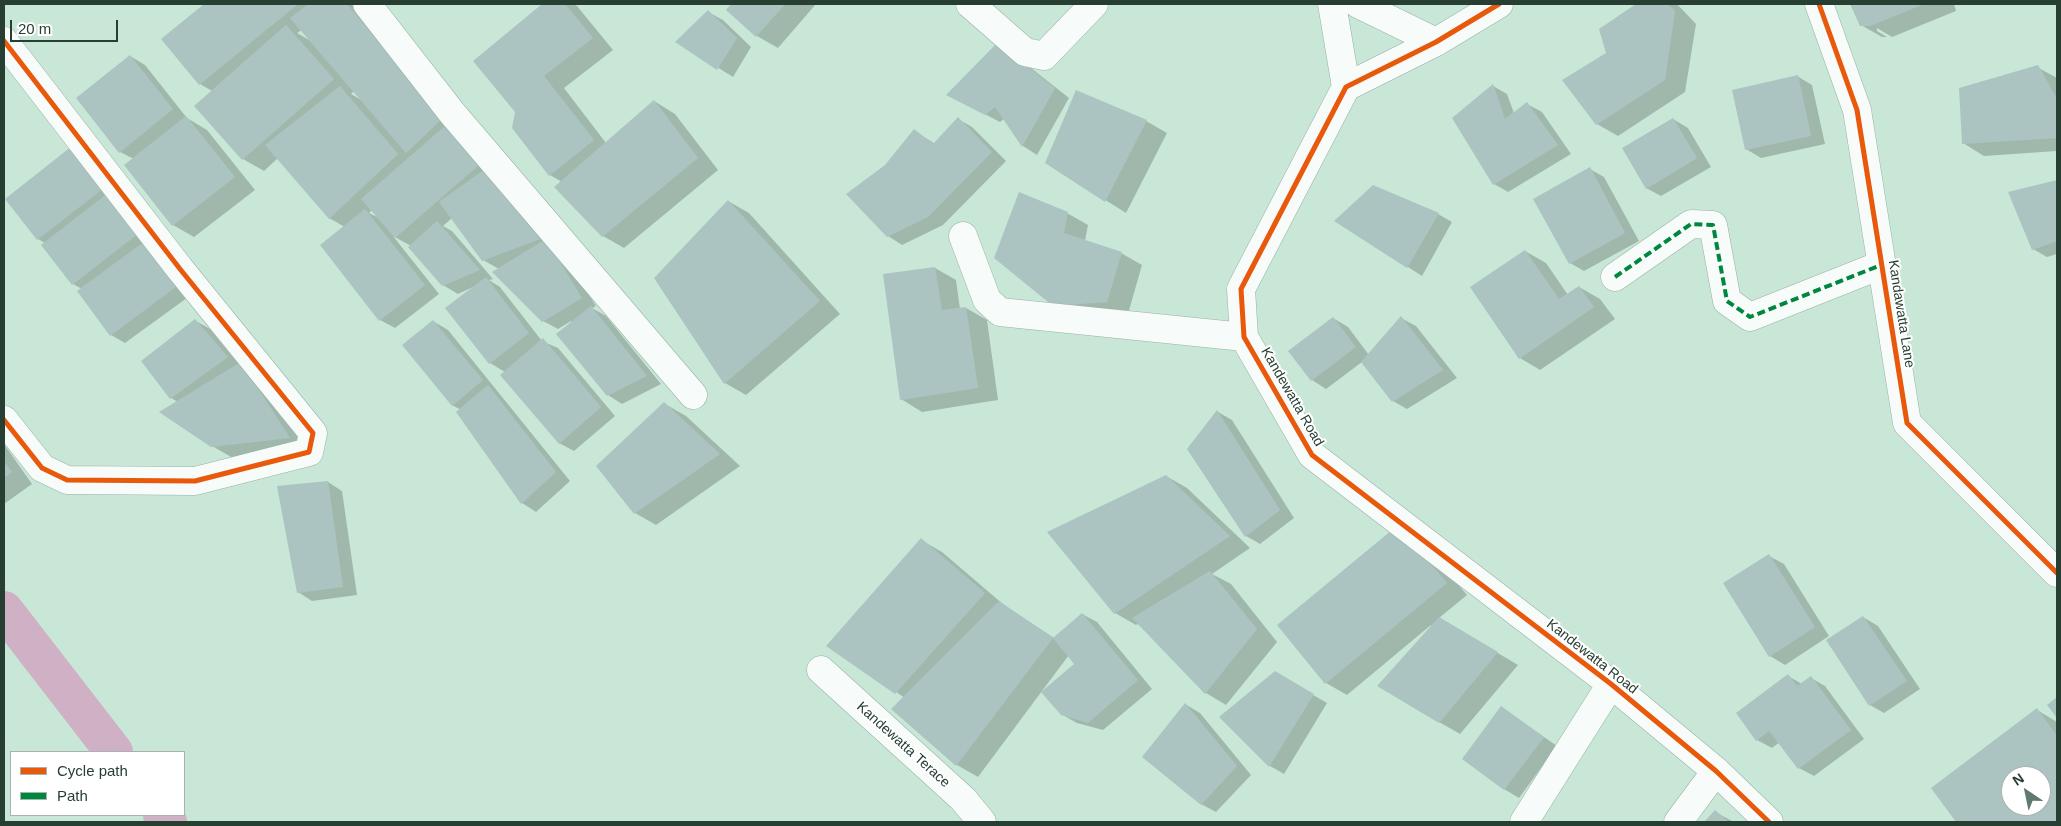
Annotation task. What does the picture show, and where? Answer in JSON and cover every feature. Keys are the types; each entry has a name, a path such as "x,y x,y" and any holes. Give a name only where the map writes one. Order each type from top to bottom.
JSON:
{"street":[{"path":"367,4 452,113 693,394"},
{"path":"970,4 1025,52 1044,56 1094,4"},
{"path":"1332,4 1346,87 1436,42 1499,4"},
{"path":"1358,4 1436,42"},
{"name":"Kandawatta Lane","path":"1819,4 1857,110 1907,422 2057,572"},
{"path":"4,41 180,269 313,433 309,452 195,481 66,480 42,468 4,420"},
{"name":"Kandewatta Road","path":"1346,87 1241,289 1244,338 1312,455 1611,684 1716,771 1768,822"},
{"path":"1615,276 1691,224 1713,225 1727,301 1750,317 1881,265"},
{"path":"963,236 987,300 1000,312 1244,338"},
{"name":"Kandewatta Terace","path":"821,670 963,799 982,822"},
{"path":"1524,822 1611,684"},
{"path":"1678,822 1716,771"}],"building":[{"path":"204,4 298,4 199,85 161,39"},
{"path":"308,4 347,4 443,118 406,153 290,18"},
{"path":"542,4 565,4 593,38 544,76 594,140 549,176 512,128 515,112 473,61"},
{"path":"731,4 785,4 756,37 726,10"},
{"path":"1636,4 1668,4 1675,11 1665,80 1596,125 1562,80 1606,53 1599,29"},
{"path":"1850,4 1924,4 1870,26 1860,26"},
{"path":"708,10 737,38 717,70 675,42"},
{"path":"286,25 334,79 242,160 194,106"},
{"path":"997,43 1055,88 1022,147 995,107 985,115 946,95"},
{"path":"130,55 173,109 119,153 76,98"},
{"path":"2038,65 2057,99 2057,138 1962,144 1959,88"},
{"path":"1798,75 1811,136 1745,150 1732,90"},
{"path":"1493,84 1505,119 1527,102 1558,145 1493,185 1452,118"},
{"path":"340,86 398,154 329,219 265,145"},
{"path":"1076,90 1147,120 1105,202 1045,163"},
{"path":"654,100 698,158 602,237 554,187"},
{"path":"186,116 235,177 172,226 124,165"},
{"path":"958,117 992,152 928,217 887,237 846,194 885,165 914,129 933,144"},
{"path":"1673,118 1697,158 1646,189 1622,148"},
{"path":"445,126 479,165 395,238 361,199"},
{"path":"72,146 104,188 37,240 5,199"},
{"path":"488,167 540,239 482,261 439,202"},
{"path":"1590,167 1625,233 1569,264 1533,199"},
{"path":"2057,180 2057,241 2032,250 2008,192"},
{"path":"1373,185 1439,213 1407,268 1334,221"},
{"path":"1019,192 1068,212 1064,233 1122,252 1107,302 1053,306 994,258"},
{"path":"108,193 139,233 72,285 41,245"},
{"path":"728,200 820,301 724,384 654,278"},
{"path":"365,209 425,285 379,321 320,245"},
{"path":"437,221 480,270 442,286 408,247"},
{"path":"546,239 582,298 542,322 492,272"},
{"path":"144,242 177,286 110,336 77,291"},
{"path":"1525,250 1559,299 1579,286 1594,307 1519,359 1470,287"},
{"path":"935,267 942,310 966,307 978,388 900,400 883,274"},
{"path":"486,277 529,333 489,364 445,308"},
{"path":"591,306 647,376 607,396 556,334"},
{"path":"1401,316 1443,370 1392,402 1361,362"},
{"path":"1333,317 1356,347 1311,381 1288,351"},
{"path":"195,319 228,357 170,399 141,361"},
{"path":"433,320 483,380 452,406 402,345"},
{"path":"543,338 601,407 559,444 500,375"},
{"path":"241,362 290,438 211,447 159,412"},
{"path":"488,385 556,472 521,504 456,412"},
{"path":"664,402 720,454 634,514 596,466"},
{"path":"1217,410 1280,510 1245,537 1187,449"},
{"path":"4,461 12,472 4,478"},
{"path":"1166,475 1230,536 1114,614 1047,532"},
{"path":"328,481 343,587 297,593 277,486"},
{"path":"1398,525 1447,583 1325,684 1277,625"},
{"path":"921,538 985,593 895,694 826,646"},
{"path":"1769,554 1815,627 1769,657 1723,583"},
{"path":"1210,571 1257,629 1205,694 1132,618"},
{"path":"999,601 1053,638 956,766 891,709"},
{"path":"1082,613 1138,680 1088,723 1061,715 1041,692 1074,664 1053,638"},
{"path":"1863,616 1907,681 1869,706 1826,640"},
{"path":"1439,617 1498,652 1439,723 1377,686"},
{"path":"1275,671 1314,694 1269,767 1219,717"},
{"path":"1788,674 1797,686 1811,676 1851,730 1798,769 1769,731 1756,741 1736,713"},
{"path":"2057,697 2057,718 2047,705"},
{"path":"1185,703 1237,766 1201,805 1142,757"},
{"path":"1501,706 1544,737 1504,790 1462,759"},
{"path":"2037,708 2057,736 2057,822 1956,822 1931,788"},
{"path":"1715,810 1729,822 1704,822"}],"waterway":[{"path":"4,610 113,751"},
{"path":"163,816 168,822"}],"marked path":[{"path":"1615,277 1691,224 1713,225 1727,301 1750,317 1881,265"}],"cycle path":[{"path":"1499,4 1436,42 1346,87 1241,289 1244,337 1312,455 1611,684 1716,771 1769,822"},
{"path":"1819,4 1857,110 1907,423 2057,573"},
{"path":"4,41 180,269 313,433 309,452 195,481 67,480 42,468 4,420"}]}
